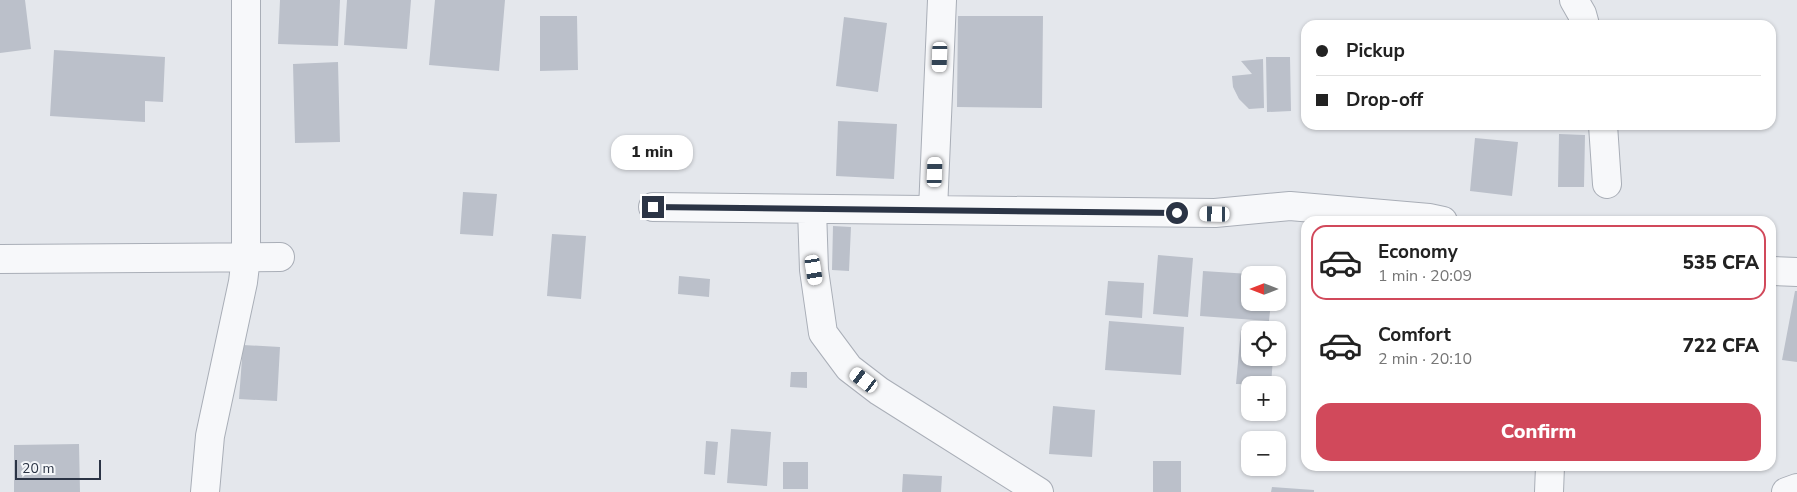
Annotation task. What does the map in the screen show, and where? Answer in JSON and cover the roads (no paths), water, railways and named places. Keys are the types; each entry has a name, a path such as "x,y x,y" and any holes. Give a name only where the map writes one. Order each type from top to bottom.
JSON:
{"street":[{"path":"204,492 210,436 243,282 246,257 246,0"},
{"path":"933,210 942,0"},
{"path":"1574,0 1584,20"},
{"path":"1603,130 1607,184"},
{"path":"653,207 1215,214 1290,206 1406,216"},
{"path":"812,209 814,270 824,333 849,368 880,391 1039,492"},
{"path":"0,259 280,257"},
{"path":"1776,271 1797,272"},
{"path":"1549,492 1550,471"},
{"path":"1786,492 1797,488"}]}
